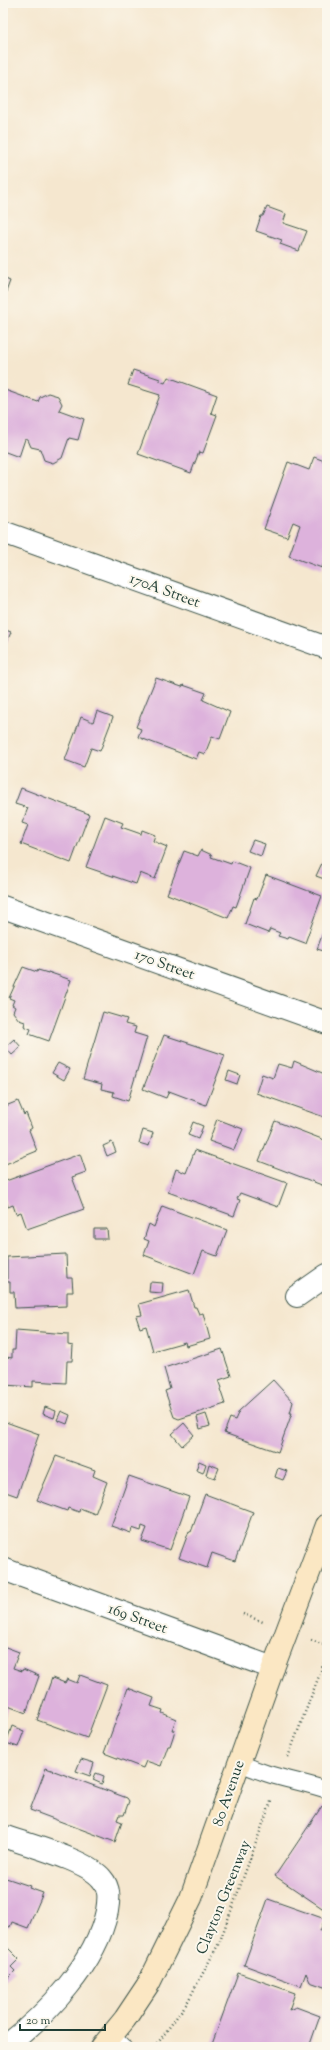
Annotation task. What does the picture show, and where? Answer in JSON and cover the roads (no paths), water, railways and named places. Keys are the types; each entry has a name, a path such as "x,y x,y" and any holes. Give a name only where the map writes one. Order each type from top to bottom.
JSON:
{"main road":[{"name":"80 Avenue","path":"112,2043 149,1983 191,1898 273,1668 327,1525"}],"street":[{"name":"170A Street","path":"3,532 327,648"},
{"name":"170 Street","path":"3,907 327,1022"},
{"path":"297,1296 327,1275"},
{"name":"169 Street","path":"3,1569 273,1668"},
{"path":"3,1836 84,1865 102,1879 107,1887 109,1897 100,1932 83,1963 64,1990 44,2012 5,2047"}],"lane":[{"path":"239,1762 262,1773 303,1782 327,1790"}]}
